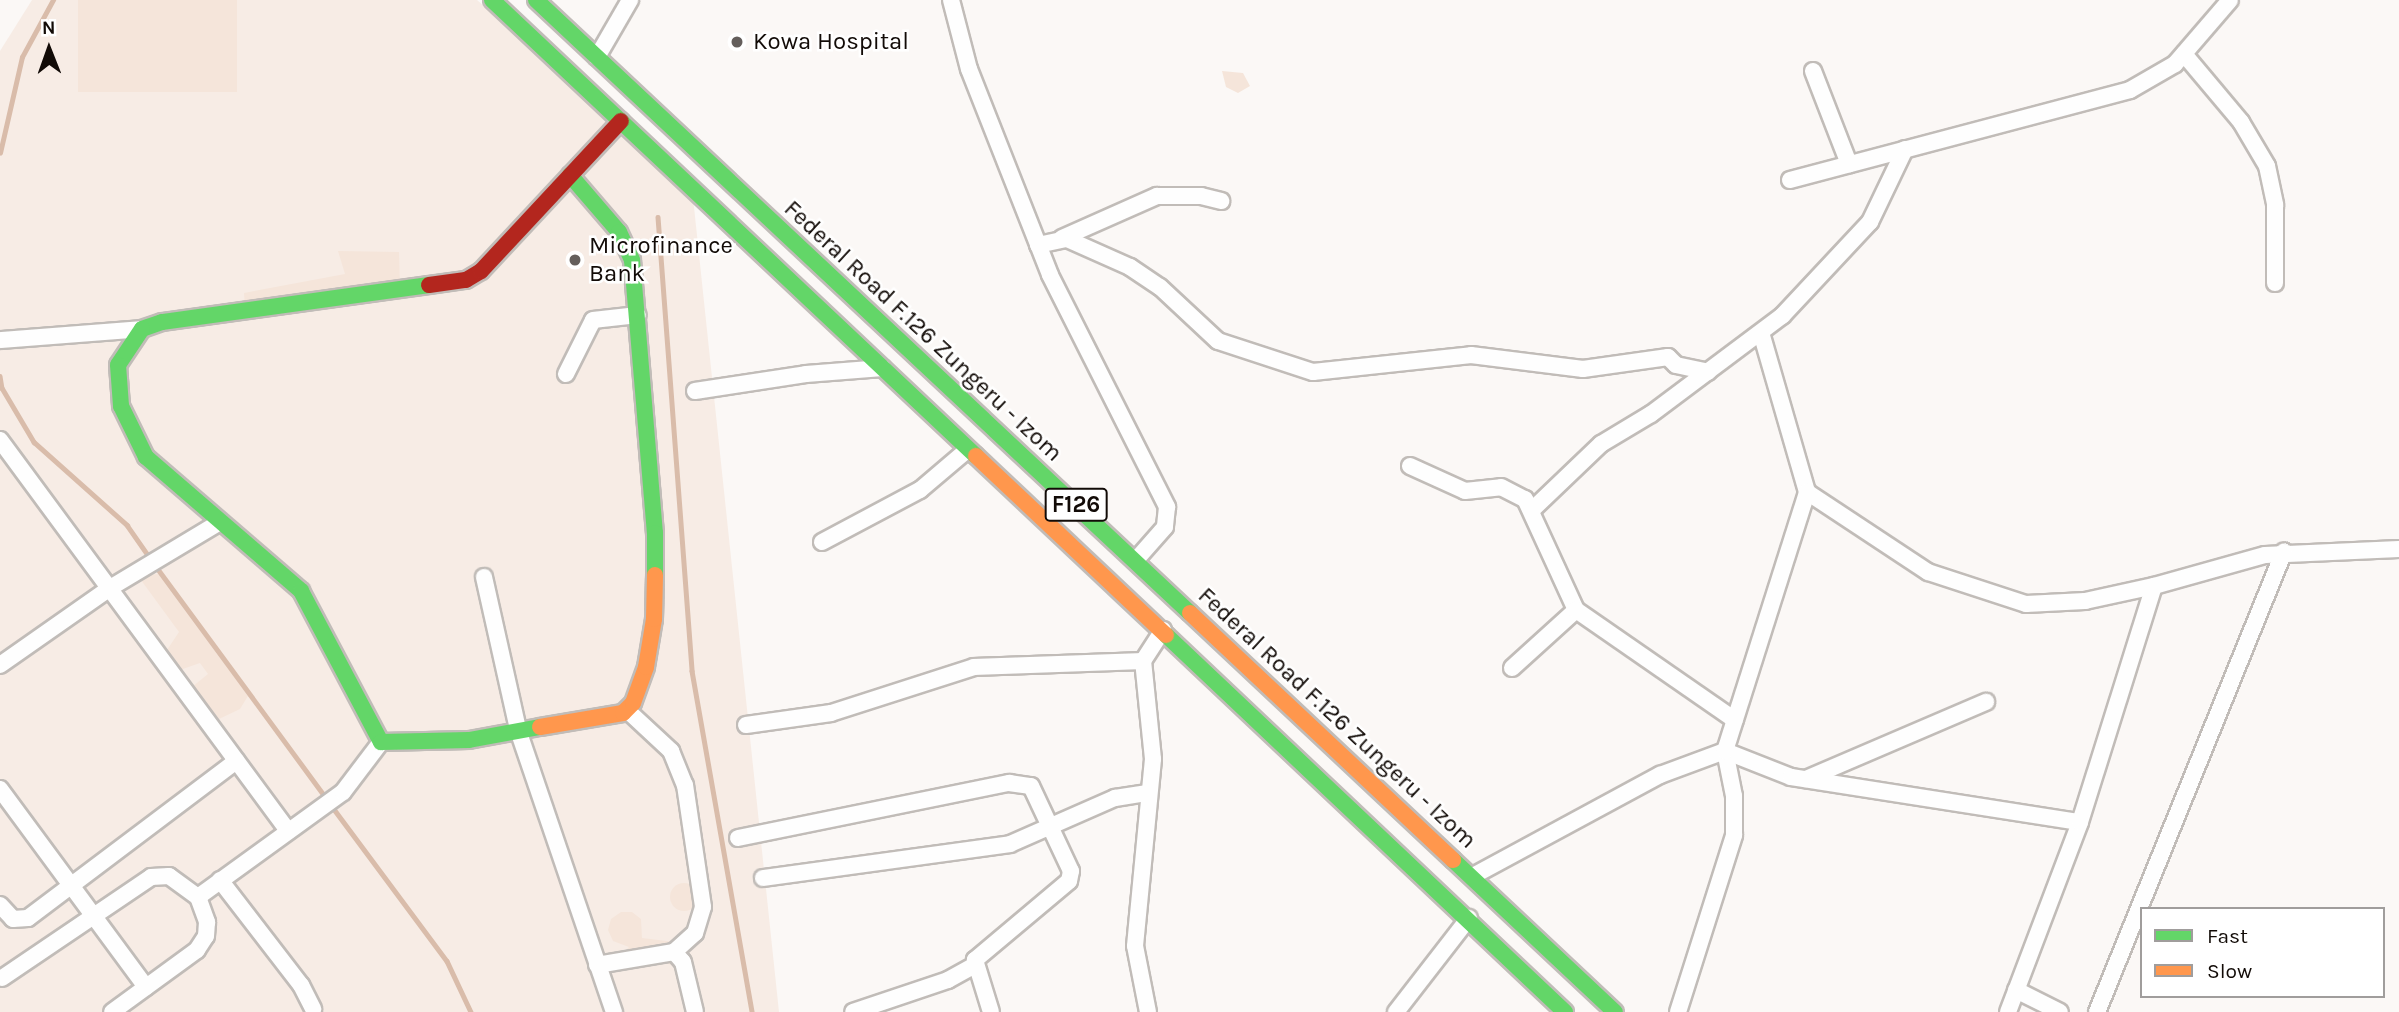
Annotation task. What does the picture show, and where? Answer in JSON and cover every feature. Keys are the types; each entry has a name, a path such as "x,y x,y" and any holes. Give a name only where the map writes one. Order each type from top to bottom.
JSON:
{"main road":[{"name":"F126","path":"492,0 913,396 966,451 1163,630 1565,1012"},
{"name":"Federal Road F.126 Zungeru - Izom","path":"536,0 1615,1012"},
{"path":"570,175 626,245 638,315 655,533 654,619 646,667 628,710 519,733 381,742 301,591 146,457 132,436 121,406 118,365 126,347 142,329 162,322 466,280 481,271 570,175 621,121"},
{"path":"913,396 936,373"}],"street":[{"path":"597,57 630,0"},
{"path":"951,0 970,69 1038,245 1167,507 1165,527 1135,561"},
{"path":"1790,180 2130,90 2158,76 2185,54 2230,0"},
{"path":"2185,54 2241,122 2267,166 2275,205 2275,283"},
{"path":"1813,71 1849,164"},
{"path":"1533,509 1601,444 1762,336 1845,255 1870,222 1905,149"},
{"path":"1038,245 1062,238 1157,196 1200,196 1221,201"},
{"path":"1062,238 1148,278 1223,343 1313,372 1471,355 1583,369 1668,357 1676,365 1708,372"},
{"path":"566,374 593,320 638,315"},
{"path":"0,340 42,334 142,329"},
{"path":"1678,1012 1734,835 1734,796 1725,751 1807,492 1762,336"},
{"path":"695,391 883,368"},
{"path":"0,440 7,462 110,588 288,831"},
{"path":"822,542 920,490 966,451"},
{"path":"1410,467 1465,491 1501,487 1525,499 1533,509 1576,610 1735,720"},
{"path":"1807,492 1928,572 2026,604 2085,601 2284,552 2399,549"},
{"path":"0,665 110,588 173,554 220,522"},
{"path":"2097,1012 2284,552"},
{"path":"484,577 519,733 614,1012"},
{"path":"2008,1012 2080,821 2154,586"},
{"path":"1512,668 1576,610"},
{"path":"1148,1012 1135,946 1135,916 1153,759 1143,661 1163,630"},
{"path":"746,725 831,713 981,666 1143,661"},
{"path":"1806,779 1986,702"},
{"path":"597,965 674,952 695,933 703,907 685,785 670,751 628,710"},
{"path":"198,897 343,792 381,742"},
{"path":"1473,876 1660,775 1725,751 1806,779 2080,821"},
{"path":"0,905 13,919 28,918 68,884 236,761"},
{"path":"738,838 1016,782 1031,786 1071,871 1069,881 975,960 975,965 948,980 853,1012"},
{"path":"0,789 146,987"},
{"path":"763,878 1010,844 1115,798 1148,793"},
{"path":"2,978 150,877 169,876 198,897 207,922 206,936 197,950 112,1012"},
{"path":"220,880 301,985 313,1009"},
{"path":"1396,1012 1469,918"},
{"path":"674,952 683,962 695,1012"},
{"path":"975,960 991,1012"},
{"path":"2016,990 2060,1012"}],"shaded area":[{"path":"32,0 477,0 692,188 779,1012 0,1012 0,51"},
{"path":"78,0 237,0 237,92 78,92"},
{"path":"1222,71 1243,73 1250,86 1238,93 1226,87"},
{"path":"338,251 399,252 400,286 245,307 244,293 345,274"},
{"path":"158,574 248,696 240,709 219,719 192,687 208,674 200,663 177,671 165,653 179,632 138,576"},
{"path":"684,883 694,887 698,897 694,907 684,911 674,907 670,897 674,887"},
{"path":"621,912 632,912 641,919 642,938 675,942 685,956 673,965 622,955 629,947 613,941 608,930 611,919"}],"waterway":[{"path":"0,153 22,57 53,0"},
{"path":"658,217 692,671 752,1012"},
{"path":"0,376 2,388 34,442 127,525 150,558"},
{"path":"155,565 326,798"},
{"path":"331,805 447,961 471,1012"}],"traffic: fast":[{"path":"492,0 976,456"},
{"path":"536,0 1190,613"},
{"path":"570,175 619,232 632,260 655,533 655,575"},
{"path":"429,285 162,322 142,329 118,365 121,406 146,457 301,591 381,742 469,740 540,727"},
{"path":"1166,635 1565,1012"},
{"path":"1453,860 1615,1012"}],"traffic: slow":[{"path":"976,456 1166,635"},
{"path":"540,727 623,713 633,703 646,667 654,619 655,575"},
{"path":"1190,613 1453,860"}],"traffic: jam":[{"path":"429,285 466,280 481,271 621,121"}],"place":[{"name":"Kowa Hospital","path":"737,42"},
{"name":"Microfinance Bank","path":"575,260"}]}
